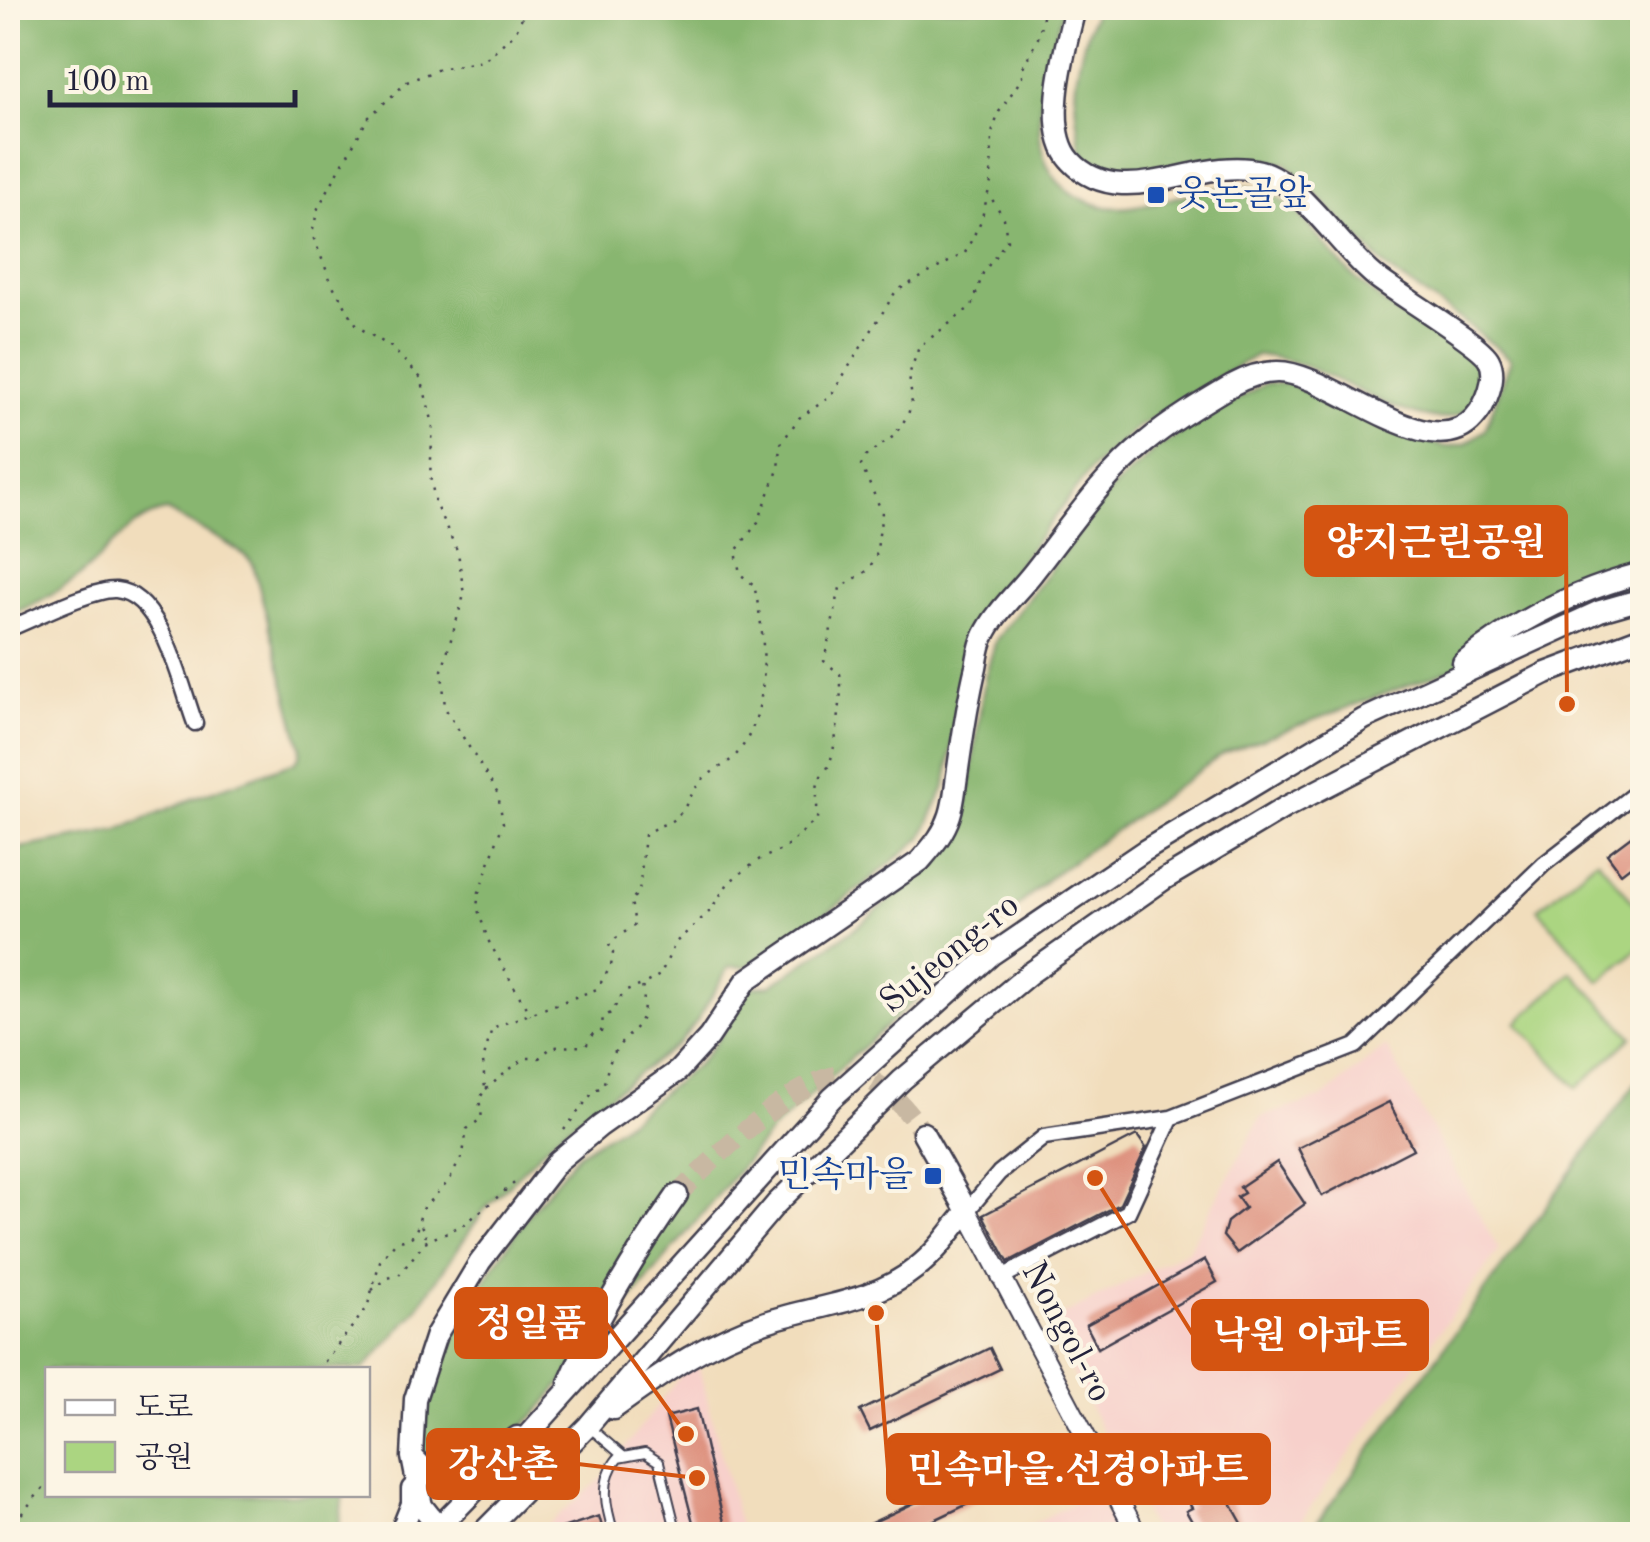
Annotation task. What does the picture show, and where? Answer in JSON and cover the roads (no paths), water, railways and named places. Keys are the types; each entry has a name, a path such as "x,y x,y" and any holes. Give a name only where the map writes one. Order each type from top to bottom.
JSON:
{"main road":[{"path":"400,1534 412,1504 415,1399 436,1336 480,1262 558,1161 678,1071 709,1038 747,980 920,862 939,840 951,813 971,685 984,635 1103,484 1146,441 1235,383 1257,375 1278,372 1302,376 1410,427 1438,434 1455,431 1475,417 1492,381 1493,369 1483,349 1377,278 1283,180 1243,168 1124,185 1102,182 1085,174 1068,158 1059,142 1057,126 1064,52 1074,8"},
{"path":"1438,683 1499,634 1553,606 1642,573"},
{"name":"Sujeong-ro","path":"438,1532 833,1097 991,955 1144,851 1364,719 1600,611 1642,599"},
{"name":"Sujeong-ro","path":"480,1534 588,1426 776,1204 902,1080 1029,974 1163,880 1284,808 1546,673 1642,637"},
{"path":"588,1426 670,1366 702,1349 767,1322 845,1302 894,1282 932,1253 967,1211 923,1134"},
{"path":"563,1397 592,1327 630,1260 677,1195"},
{"path":"412,1457 431,1476 450,1482 536,1424"},
{"path":"412,1457 422,1506 438,1532"},
{"path":"456,1510 480,1534"}],"street":[{"path":"8,630 96,594 116,590 140,599 157,620 195,723"},
{"path":"967,1211 999,1173 1044,1137 1171,1118 1356,1046 1544,864 1642,788"},
{"path":"1000,1278 1128,1212 1171,1118"},
{"name":"Nongol-ro","path":"967,1211 1136,1534"}],"lane":[{"path":"588,1426 623,1456"},
{"path":"614,1534 606,1494 609,1472 623,1456 644,1453 658,1462 677,1534"}],"tunnel":[{"path":"677,1195 759,1120 809,1086 832,1077 853,1075 885,1089 923,1133"}],"place":[{"name":"웃논골앞","path":"1156,195"},
{"name":"양지근린공원","path":"1567,704"},
{"name":"민속마을","path":"933,1176"},
{"name":"낙원 아파트","path":"1095,1178"},
{"name":"민속마을.선경아파트","path":"876,1313"},
{"name":"정일품","path":"686,1434"},
{"name":"강산촌","path":"697,1478"}]}
